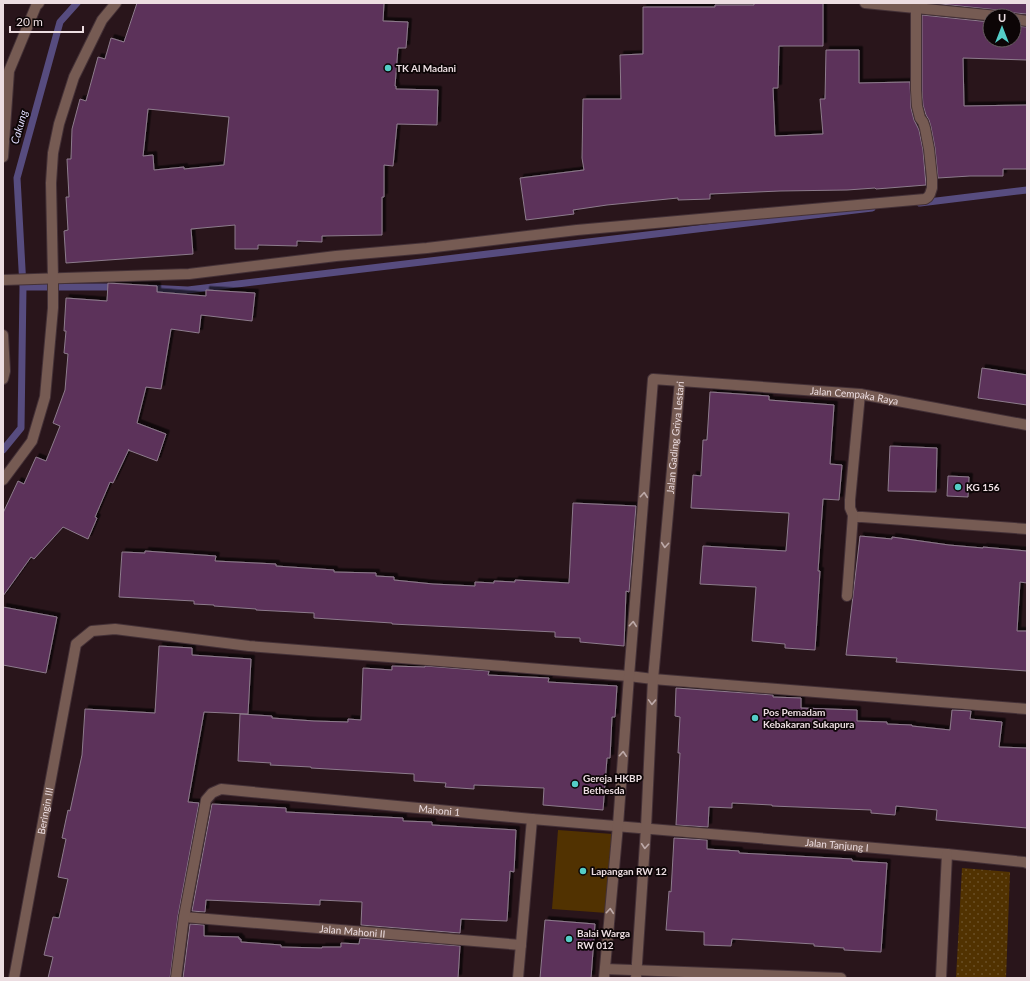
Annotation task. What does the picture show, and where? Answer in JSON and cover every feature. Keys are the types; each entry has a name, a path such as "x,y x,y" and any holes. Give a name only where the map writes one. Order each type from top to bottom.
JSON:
{"street":[{"path":"3,480 32,441 45,397 53,308 51,280 51,183 53,153 59,124 74,78 102,20 116,3"},
{"path":"865,3 982,15"},
{"path":"3,157 6,71 38,5"},
{"path":"4,280 51,280 189,274 336,256 427,248 578,230 925,199 930,194 932,188 932,178 925,128 920,118 917,106 916,9"},
{"path":"3,335 5,371 3,379"},
{"name":"Jalan Gading Griya Lestari","path":"605,973 653,379 680,380 653,679 646,828 636,974"},
{"name":"Jalan Cempaka Raya","path":"680,380 860,394 1027,425"},
{"path":"847,596 853,515 850,508 850,500 860,394"},
{"path":"853,515 862,518 1027,529"},
{"name":"Beringin III","path":"14,978 76,644 92,630 115,629 249,646 629,676"},
{"path":"629,676 1027,709"},
{"name":"Mahoni 1","path":"176,978 184,917 206,800 212,793 221,789 532,819 646,828"},
{"path":"518,978 532,819"},
{"name":"Jalan Tanjung I","path":"646,828 947,854 1027,863"},
{"path":"941,978 947,854"},
{"name":"Jalan Mahoni II","path":"184,917 521,945"},
{"path":"605,973 841,978"}],"shaded area":[{"name":"Lapangan RW 12","path":"558,830 613,834 607,913 552,909"},
{"path":"962,868 1010,872 1006,978 956,978"}],"building":[{"path":"137,3 384,3 383,21 408,22 406,48 398,48 396,89 438,90 437,125 397,124 393,166 384,165 382,235 322,236 322,242 297,241 297,246 258,245 258,249 235,249 235,225 191,229 193,254 66,263 64,231 68,230 66,197 69,197 67,159 71,159 72,129 80,99 86,101 98,57 105,59 111,38 124,42","holes":["148,109 229,117 224,165 154,170 153,155 143,156"]},
{"path":"754,3 823,3 823,46 779,46 778,88 773,88 775,136 823,134 820,99 825,99 826,50 859,50 859,83 910,82 911,108 914,120 919,130 923,150 926,185 876,189 710,194 710,199 678,200 678,198 607,205 573,210 574,214 526,220 520,178 584,170 582,158 583,99 621,99 620,55 643,54 643,7 715,7 715,5 754,5"},
{"path":"931,3 1027,3 1027,14 1022,14 1022,8 982,8"},
{"path":"922,15 982,21 982,48 1022,48 1022,27 1027,27 1027,60 963,58 964,106 1027,105 1027,169 1003,169 1003,176 938,178 935,148 931,127 923,105"},
{"path":"108,283 157,286 157,292 206,296 206,290 255,293 252,321 201,315 199,333 171,329 161,389 146,387 137,423 166,434 157,461 128,450 113,483 110,482 95,517 97,518 88,539 63,527 34,559 31,557 3,596 3,513 18,481 24,484 36,457 46,461 60,426 53,423 65,390 68,354 64,353 66,298 107,301"},
{"path":"982,368 1027,375 1027,405 978,398"},
{"path":"710,392 769,396 769,400 834,405 830,464 842,465 839,500 823,499 815,650 785,648 785,644 752,641 756,587 700,584 703,546 786,551 789,513 691,508 693,475 701,476 703,440 707,440"},
{"path":"890,446 937,448 936,492 888,491"},
{"name":"KG 156","path":"948,476 969,477 968,497 947,496"},
{"path":"573,503 636,506 629,592 626,591 624,646 580,642 580,638 555,637 555,632 392,624 314,618 314,613 256,610 194,604 194,601 119,597 122,552 145,553 145,551 216,556 215,561 276,564 276,566 334,570 334,572 376,573 376,576 394,577 394,580 433,584 475,586 475,582 515,582 515,580 569,583"},
{"path":"860,536 892,539 892,537 949,545 1027,551 1027,583 1020,582 1017,631 1027,631 1027,671 896,662 897,658 846,655"},
{"path":"3,607 57,617 46,673 3,665"},
{"path":"159,646 192,648 192,655 251,659 248,714 204,712 188,802 199,803 178,916 170,978 48,978 53,957 44,955 53,917 59,918 68,879 58,877 66,839 62,838 68,810 70,811 82,755 85,709 155,713"},
{"path":"392,666 425,666 489,671 488,675 549,678 548,682 617,686 615,717 612,717 610,758 607,758 603,810 543,805 544,788 474,785 474,789 445,787 446,783 414,781 414,774 270,765 271,763 238,761 240,714 314,721 348,722 348,719 361,720 363,668 392,670"},
{"path":"676,688 773,695 773,697 801,698 801,708 857,710 857,721 887,722 887,724 912,725 950,730 952,710 971,711 970,719 1002,722 999,747 1027,748 1027,828 936,820 937,810 896,806 895,815 871,813 871,810 732,803 732,808 709,807 708,827 676,825 680,753 678,753 680,717 675,716"},
{"path":"212,804 286,808 286,812 403,818 403,821 432,822 432,825 516,830 514,872 510,871 507,921 461,919 460,933 361,925 362,902 320,900 320,905 206,900 205,912 192,911"},
{"path":"674,838 707,840 707,849 739,851 739,853 852,859 852,861 887,863 881,952 844,950 844,948 814,946 814,944 732,939 731,946 704,945 704,932 666,930 669,891 671,892"},
{"name":"Balai Warga RW 012","path":"545,920 595,924 591,978 540,978"},
{"path":"190,924 204,925 204,936 239,937 241,942 281,945 281,947 341,947 341,943 359,944 360,938 460,946 458,978 183,978"}],"waterway":[{"name":"Cakung","path":"3,450 21,428 23,287 17,178 60,22 77,3"},
{"path":"920,203 1027,190"},
{"path":"148,288 188,290 872,208"},
{"path":"23,287 117,287"}],"place":[{"name":"TK Al Madani","path":"388,68"},
{"name":"KG 156","path":"958,487"},
{"name":"Pos Pemadam Kebakaran Sukapura","path":"755,718"},
{"name":"Gereja HKBP Bethesda","path":"575,784"},
{"name":"Lapangan RW 12","path":"583,871"},
{"name":"Balai Warga RW 012","path":"569,939"}]}
